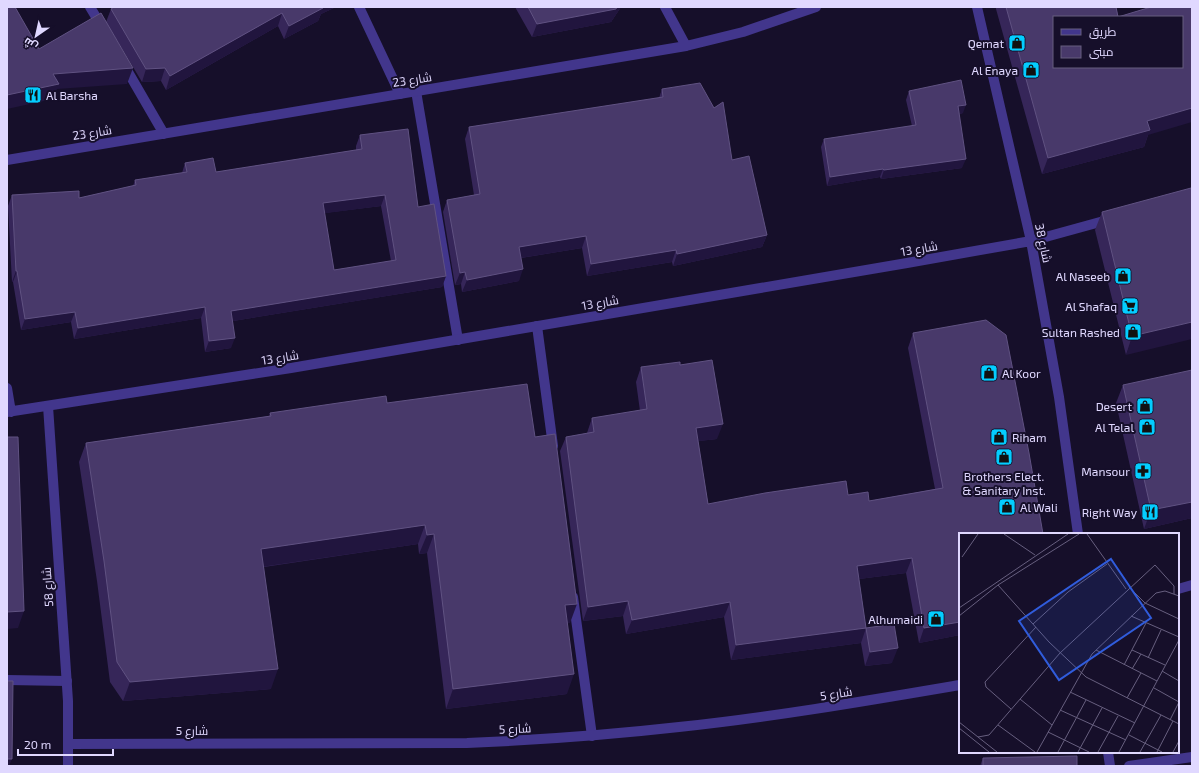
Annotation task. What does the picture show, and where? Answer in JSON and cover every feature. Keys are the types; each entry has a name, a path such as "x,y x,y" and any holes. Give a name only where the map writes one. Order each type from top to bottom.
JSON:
{"street":[{"path":"90,7 106,34"},
{"path":"359,7 400,94"},
{"path":"665,7 686,46"},
{"name":"شارع 23","path":"7,160 686,46 743,32 816,7"},
{"name":"شارع 38","path":"977,7 1031,241 1059,397 1078,533"},
{"path":"118,54 164,134"},
{"path":"416,91 458,340"},
{"name":"شارع 13","path":"9,412 291,368 1031,241 1123,216"},
{"path":"537,326 554,452"},
{"path":"7,388 9,412"},
{"name":"شارع 58","path":"48,406 67,681 68,766"},
{"path":"1179,588 1192,585"},
{"path":"572,586 592,736"},
{"path":"7,680 67,681"},
{"name":"شارع 5","path":"68,744 467,743 592,736 764,716 849,704 959,685"},
{"path":"1108,753 1110,766"},
{"path":"1129,766 1192,757"}],"building":[{"path":"7,7 15,7 39,49 101,13 133,68 53,74 59,84 7,95"},
{"path":"114,7 323,8 289,26 282,13 170,76 165,68 146,69 111,9"},
{"path":"528,7 617,7 616,9 537,24"},
{"path":"1006,7 1116,7 1118,16 1053,16 1053,68 1183,68 1183,16 1121,16 1151,7 1192,7 1192,108 1147,121 1150,130 1048,158"},
{"path":"961,80 966,105 958,106 966,159 830,177 824,139 916,125 909,91"},
{"path":"700,83 714,108 723,102 732,160 749,156 767,235 677,254 676,250 591,264 586,236 519,247 523,269 467,280 465,272 460,273 447,200 480,194 469,127 663,97 662,89"},
{"path":"408,129 418,207 434,204 446,276 231,311 235,338 209,341 205,307 78,328 75,312 25,319 16,271 12,195 79,191 79,198 136,185 135,180 187,172 185,163 213,158 216,172 362,149 360,135","holes":["385,195 396,260 334,270 323,203"]},
{"path":"1191,188 1192,322 1132,336 1102,212"},
{"path":"986,320 1006,335 1043,533 959,533 959,622 924,628 912,558 857,566 866,628 736,645 730,602 632,620 628,601 588,607 566,437 594,432 592,418 647,409 641,367 680,362 680,365 712,360 723,424 696,428 708,504 765,493 846,481 848,495 868,492 869,501 943,488 913,333"},
{"path":"1192,370 1192,502 1151,510 1123,385"},
{"path":"527,384 535,437 555,434 577,604 565,605 574,674 453,689 434,534 427,535 425,525 261,549 278,669 130,682 117,662 104,561 86,443 271,416 270,413 386,396 387,403"},
{"path":"7,437 18,437 24,611 7,612"},
{"path":"894,624 898,648 870,652 866,628"},
{"path":"7,681 13,681 12,759 7,759"},
{"path":"1077,756 1077,766 983,766 983,758"}],"place":[{"name":"Qemat","path":"1017,43"},
{"name":"Al Enaya","path":"1031,70"},
{"name":"Al Barsha","path":"33,95"},
{"name":"Al Naseeb","path":"1123,276"},
{"name":"Al Shafaq","path":"1130,306"},
{"name":"Sultan Rashed","path":"1133,332"},
{"name":"Al Koor","path":"989,373"},
{"name":"Desert","path":"1145,406"},
{"name":"Al Telal","path":"1147,427"},
{"name":"Riham","path":"999,437"},
{"name":"Brothers Elect. & Sanitary Inst.","path":"1004,457"},
{"name":"Mansour","path":"1143,471"},
{"name":"Al Wali","path":"1007,507"},
{"name":"Right Way","path":"1150,512"},
{"name":"Alhumaidi","path":"936,619"}]}
